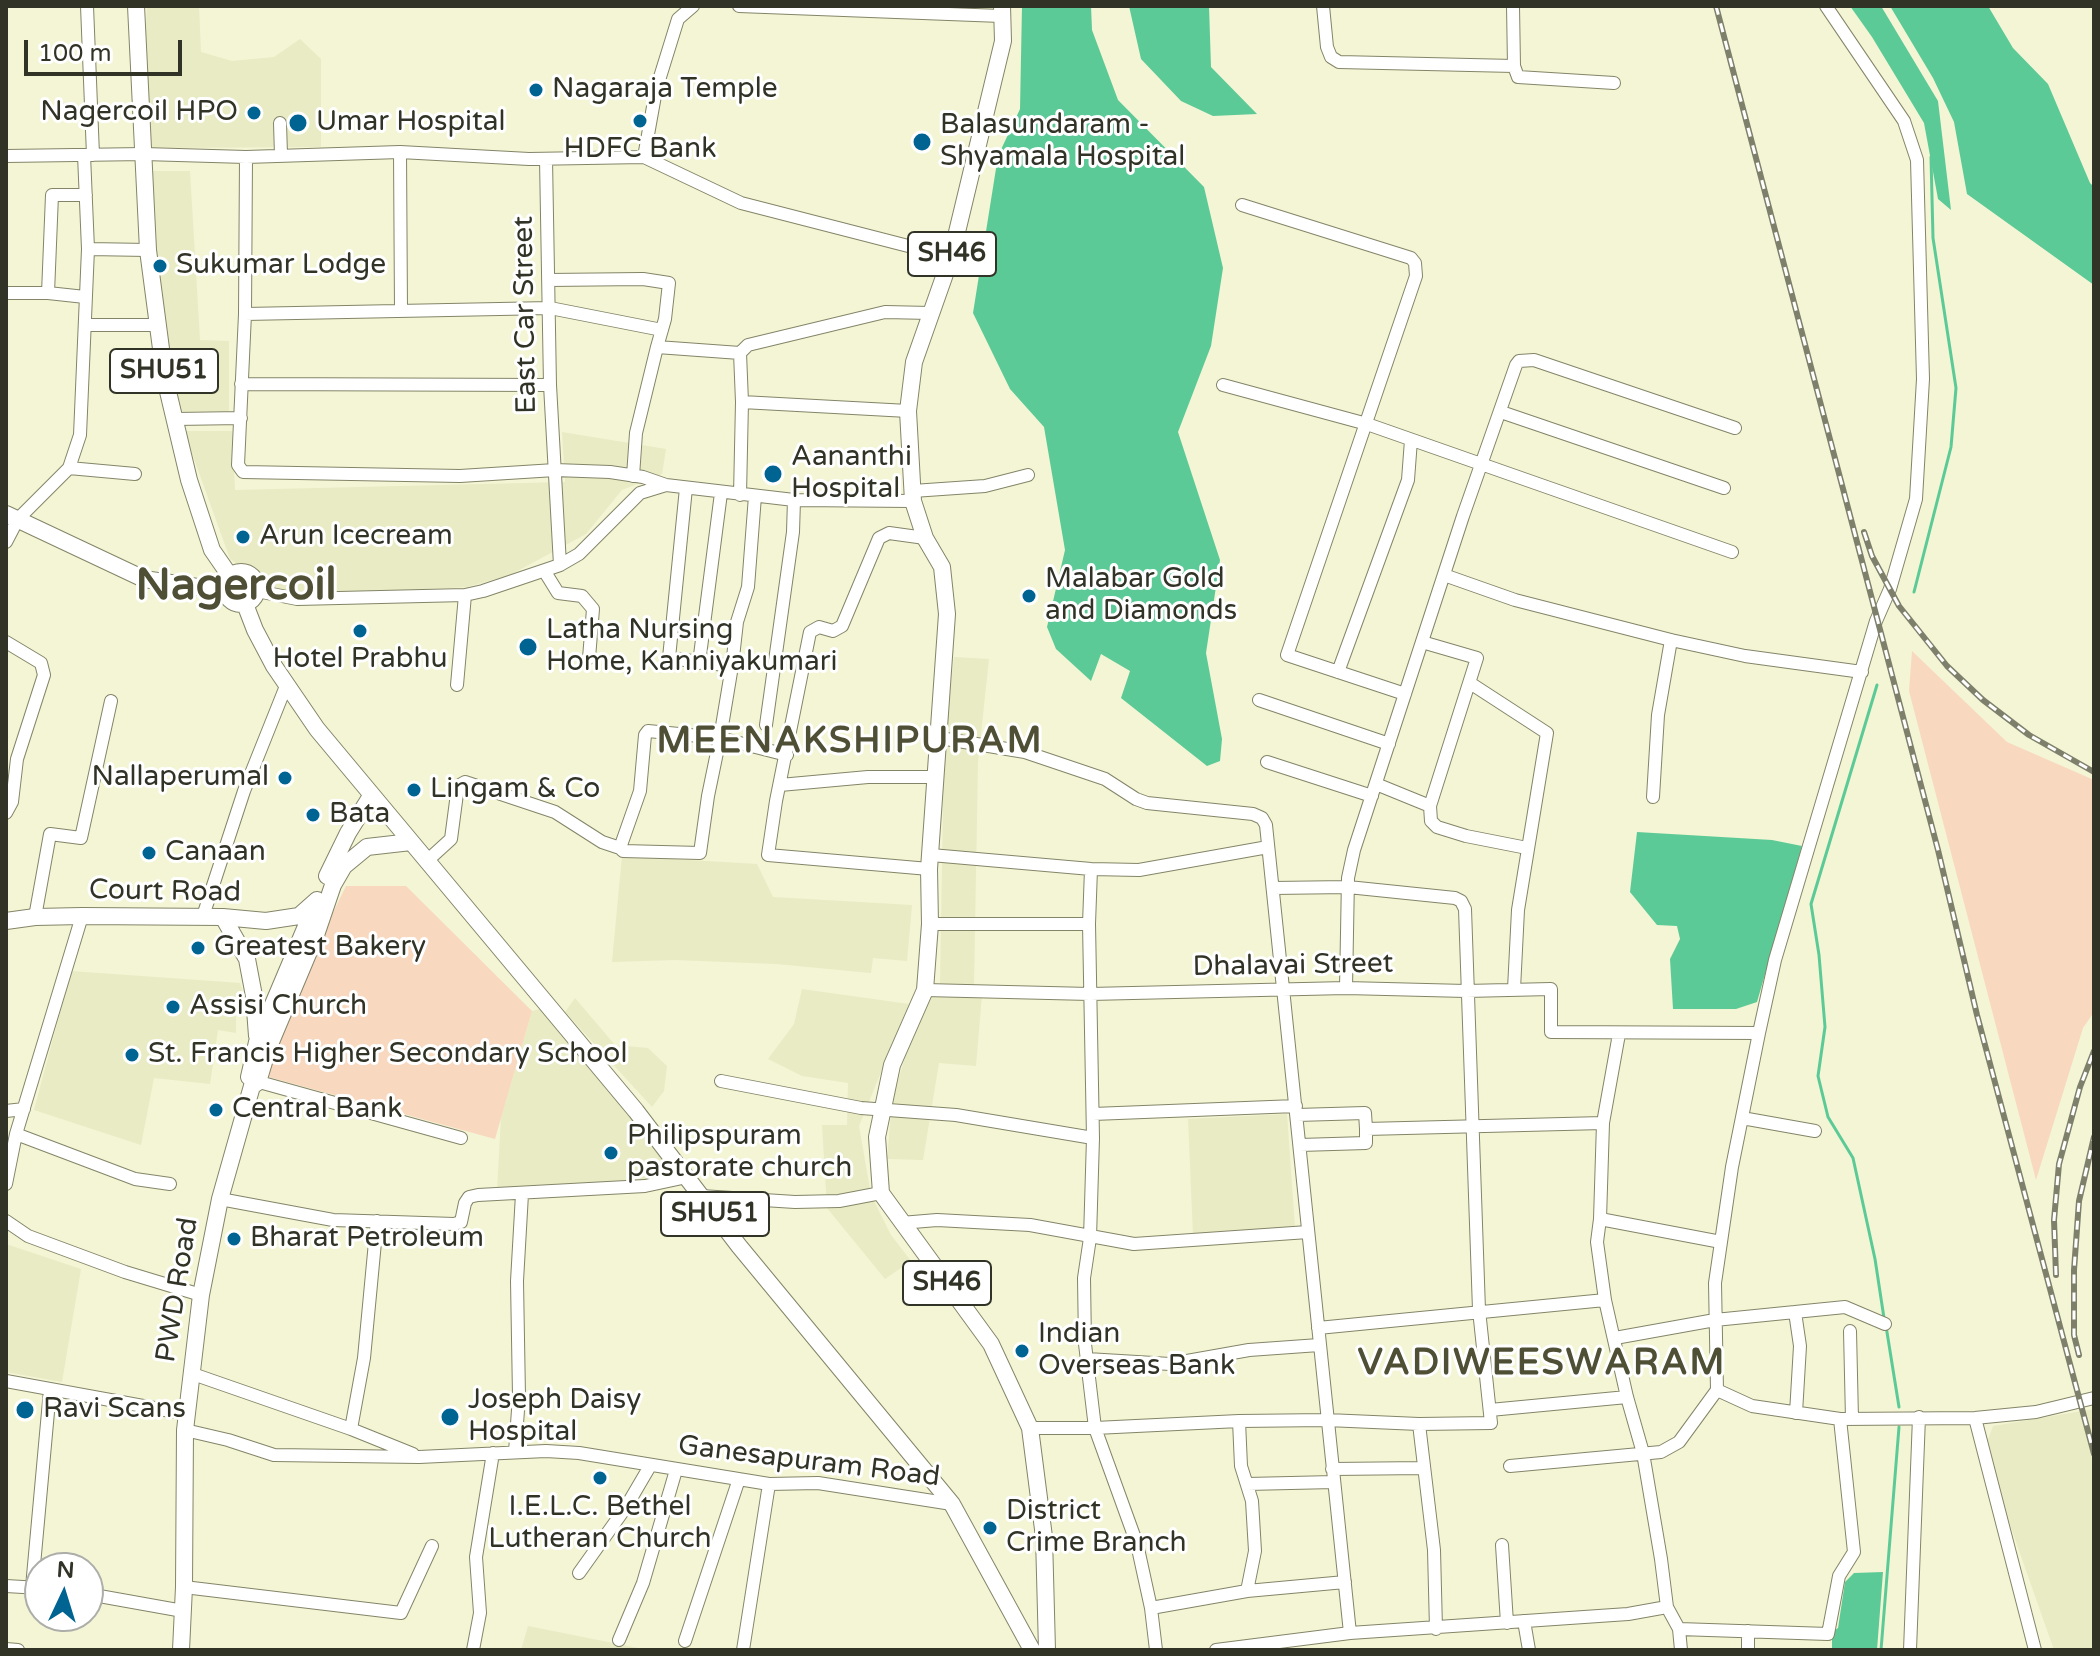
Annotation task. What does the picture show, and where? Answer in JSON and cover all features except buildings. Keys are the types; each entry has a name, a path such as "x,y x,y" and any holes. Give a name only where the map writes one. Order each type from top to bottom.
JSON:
{"main road":[{"name":"SHU51","path":"136,6 148,250 165,379 189,480 212,550 227,584"},
{"name":"SH46","path":"1001,11 1003,41 951,257 914,362 908,411 913,496 925,538 942,567 947,614 930,862 930,924 925,990 892,1065 877,1137 881,1193 991,1344 1030,1428 1044,1537 1047,1650"},
{"path":"12,516 144,579 227,584 239,572 250,575 257,591 254,598 245,604 229,600 227,584"},
{"name":"SHU51","path":"245,604 255,630 286,686 371,796 428,860 952,1504 1032,1650"},
{"name":"PWD Road","path":"253,1082 257,1042 348,833 371,796"},
{"name":"PWD Road","path":"181,1650 186,1422 190,1373 201,1295 220,1199 253,1082 316,935 333,885 344,866 367,847 411,842"},
{"name":"Court Road","path":"6,921 82,916 203,916 282,920 299,916 317,900"},
{"path":"223,917 247,959 254,996 257,1042"}],"street":[{"path":"6,542 12,516 69,468 80,435 88,249 87,6"},
{"path":"644,157 656,90 678,19 693,6"},
{"path":"739,6 1001,11"},
{"path":"1323,6 1327,47 1331,57 1339,62 1514,66"},
{"path":"1513,6 1514,66 1518,77 1614,83"},
{"path":"1510,1466 1661,1452 1679,1442 1717,1390 1715,1283 1742,1118 1775,960 1876,621 1890,589 1916,499 1923,379 1917,160 1904,121 1826,6"},
{"path":"280,123 281,155"},
{"path":"6,156 144,154 246,157 400,152 546,159 644,157 741,203 951,257"},
{"path":"400,152 401,311"},
{"path":"246,157 245,314 238,465 245,472 460,476 555,470 610,472 666,485 794,500 913,496 985,486 1028,475"},
{"name":"East Car Street","path":"546,159 550,385 560,565"},
{"path":"48,293 52,195 86,195"},
{"path":"1242,205 1411,258 1415,263 1416,276 1287,655 1405,694"},
{"path":"88,249 148,250"},
{"path":"548,280 643,279 669,283 662,330 636,433 633,476"},
{"path":"6,293 85,297"},
{"path":"245,314 550,308 662,330"},
{"path":"740,495 740,353 748,345 885,312 930,313"},
{"path":"85,325 157,325"},
{"path":"657,347 740,353"},
{"path":"1346,988 1348,887 1354,850 1516,365 1519,361 1534,360 1735,428"},
{"path":"241,384 550,385"},
{"path":"1223,385 1367,424 1732,552"},
{"path":"742,402 908,411"},
{"path":"1501,412 1724,488"},
{"path":"175,419 241,418"},
{"path":"1338,672 1408,480 1411,440"},
{"path":"69,468 135,474"},
{"path":"257,591 297,599 465,595 560,565 579,554 640,493 666,485"},
{"path":"686,488 669,658 732,666"},
{"path":"699,663 721,493"},
{"path":"428,860 451,839 458,786 465,782 555,812 602,842 623,851 700,853 737,622 748,587 755,496"},
{"path":"766,725 793,532 794,500"},
{"path":"925,538 889,533 879,538 842,626 833,631 819,627 810,632 768,855 1139,870 1268,847"},
{"path":"545,572 558,593 582,596 593,609 589,658"},
{"path":"1444,575 1515,600 1671,640 1745,656 1862,672"},
{"path":"457,685 465,595"},
{"path":"1653,797 1658,715 1671,640"},
{"path":"6,642 41,663 44,675 17,759 8,805"},
{"path":"1422,642 1477,658 1429,816 1437,827 1527,848"},
{"path":"1470,683 1547,733 1515,937 1514,989"},
{"path":"203,916 244,791 286,686"},
{"path":"1259,700 1389,744"},
{"path":"35,917 50,834 81,838 111,701"},
{"path":"620,848 640,791 646,732 652,730 720,738 787,755"},
{"path":"940,738 1025,752 1105,779 1147,803 1258,816 1266,825 1350,1633"},
{"path":"1267,762 1430,806"},
{"path":"780,785 868,777 935,777"},
{"path":"1091,869 1089,924 1093,1138 1090,1238 1084,1278 1087,1359 1095,1428 1137,1544 1151,1608 1156,1650"},
{"path":"1030,1428 1327,1420 1491,1423 1479,1310 1465,909 1461,901 1455,898 1348,887 1273,888"},
{"path":"6,1184 16,1134 82,916"},
{"path":"930,924 1089,924"},
{"name":"Dhalavai Street","path":"925,990 1090,994 1285,988 1551,989 1551,1032 1619,1034"},
{"path":"1681,1650 1679,1629 1667,1607 1643,1453 1605,1300 1597,1242 1603,1123 1619,1034 1662,1031 1759,1033"},
{"path":"721,1081 861,1108 956,1115 1093,1138"},
{"path":"253,1082 461,1138"},
{"path":"6,1111 24,1109"},
{"path":"1093,1114 1365,1113 1366,1143 1300,1145"},
{"path":"1742,1118 1815,1131"},
{"path":"1366,1129 1603,1123"},
{"path":"16,1134 135,1179 170,1184"},
{"path":"220,1199 333,1220 459,1224 469,1197 645,1186 687,1177"},
{"path":"701,1196 795,1202 839,1201 881,1193"},
{"path":"515,1452 519,1396 517,1281 522,1194"},
{"path":"1600,1219 1721,1242"},
{"path":"901,1223 937,1220 1030,1225 1134,1244 1308,1232"},
{"path":"6,1221 28,1236 125,1272 201,1295"},
{"path":"351,1429 364,1358 377,1221"},
{"path":"1318,1328 1605,1300"},
{"path":"1615,1338 1715,1320 1845,1307 1885,1324"},
{"path":"1795,1312 1800,1346 1796,1413"},
{"path":"1828,1650 1839,1576 1854,1552 1846,1419 1850,1331"},
{"path":"1087,1359 1170,1364 1249,1350 1319,1345"},
{"path":"190,1373 351,1429 419,1457"},
{"name":"Ganesapuram Road","path":"6,1381 186,1422 266,1454 419,1457 515,1452 579,1453 769,1484 818,1483 952,1504"},
{"path":"39,1552 50,1390"},
{"path":"1717,1390 1752,1406 1846,1419 1975,1418 2036,1412 2094,1398"},
{"path":"1490,1410 1627,1397"},
{"path":"1910,1650 1919,1417"},
{"path":"1975,1418 2035,1650"},
{"path":"1239,1421 1241,1466 1252,1501 1255,1551 1247,1591"},
{"path":"1419,1424 1434,1550 1436,1629"},
{"path":"473,1650 480,1613 476,1557 493,1453"},
{"path":"579,1573 626,1507 650,1466"},
{"path":"1247,1484 1424,1468"},
{"path":"619,1640 643,1583 676,1470"},
{"path":"685,1641 739,1479"},
{"path":"743,1650 769,1484"},
{"path":"1502,1545 1507,1623"},
{"path":"184,1587 401,1613 432,1546"},
{"path":"1151,1608 1247,1591 1345,1582"},
{"path":"104,1597 183,1611"},
{"path":"1216,1650 1350,1633 1628,1614 1667,1607"},
{"path":"1524,1621 1529,1650"},
{"path":"1679,1629 1828,1634"},
{"path":"1748,1631 1748,1650"},
{"path":"6,1649 18,1650"}],"shaded area":[{"path":"147,6 199,6 201,52 232,61 274,57 300,39 321,59 321,147 149,148 144,64"},
{"path":"1022,6 1091,6 1092,30 1118,100 1204,187 1223,268 1211,346 1178,432 1220,560 1206,653 1222,739 1220,761 1207,766 1121,698 1130,671 1101,654 1091,681 1056,649 1047,627 1065,550 1044,427 1010,389 973,313 998,156 1020,109"},
{"path":"1129,6 1209,6 1211,67 1257,114 1213,116 1181,101 1141,59"},
{"path":"1850,6 1881,6 1938,101 1951,210 1938,199 1924,123"},
{"path":"1890,6 1988,6 2013,48 2048,84 2094,187 2094,285 1967,194 1954,122 1933,78"},
{"path":"150,171 190,171 200,340 229,341 229,411 179,412 156,292"},
{"path":"184,431 232,431 235,490 565,482 562,432 666,449 662,474 622,490 586,534 510,575 467,587 284,596 230,559"},
{"path":"1912,651 2007,742 2094,780 2094,1012 2083,1028 2036,1180 1909,691"},
{"path":"954,657 989,659 978,762 974,985 940,985 944,745"},
{"path":"1637,832 1772,840 1802,846 1757,1002 1736,1009 1673,1009 1670,959 1680,939 1677,926 1657,925 1630,892"},
{"path":"622,856 757,864 773,897 912,905 907,961 873,958 871,973 776,964 675,960 612,962"},
{"path":"346,886 406,886 532,1011 495,1139 265,1076 281,1019"},
{"name":"St. Francis Higher Secondary School","path":"71,971 240,983 244,996 236,997 236,1033 218,1030 210,1084 154,1078 141,1145 34,1110"},
{"path":"802,989 909,1004 859,1126 871,1195 891,1235 911,1261 885,1279 827,1208 822,1125 847,1125 848,1083 802,1076 768,1059 794,1024"},
{"path":"932,994 982,995 976,1066 939,1063 923,1160 887,1159 892,1102 907,1050"},
{"path":"575,998 615,1045 648,1048 667,1066 664,1091 652,1107 565,1012"},
{"path":"540,1009 573,1042 675,1173 645,1184 497,1191 501,1118 532,1011"},
{"path":"1287,1114 1295,1228 1193,1235 1188,1119"},
{"path":"6,1244 81,1269 62,1382 6,1372"},
{"path":"2094,1409 2094,1650 2054,1650 1984,1451 1993,1426"},
{"path":"1883,1572 1877,1650 1832,1650 1832,1632 1838,1628 1845,1582 1854,1573"},
{"path":"528,1626 648,1650 521,1650"}],"waterway":[{"path":"1914,592 1951,447 1956,388 1933,238 1931,157"},
{"path":"1877,685 1811,904 1825,1027 1818,1076 1828,1117 1853,1158 1884,1318"},
{"path":"1886,1326 1899,1407"},
{"path":"1881,1650 1899,1427"}],"railway":[{"path":"1716,6 2094,1454"},
{"path":"1864,532 1872,556 1899,606 1947,666 1983,700 2029,735 2094,772"},
{"path":"2056,1275 2054,1220 2059,1164 2080,1087 2094,1051"},
{"path":"2079,1355 2074,1335 2074,1270 2079,1201 2094,1137"}],"place":[{"name":"Nagaraja Temple","path":"536,90"},
{"name":"Nagercoil HPO","path":"254,113"},
{"name":"HDFC Bank","path":"640,121"},
{"name":"Umar Hospital","path":"298,123"},
{"name":"Balasundaram - Shyamala Hospital","path":"922,142"},
{"name":"Sukumar Lodge","path":"160,266"},
{"name":"Aananthi Hospital","path":"773,474"},
{"name":"Arun Icecream","path":"243,537"},
{"name":"Malabar Gold and Diamonds","path":"1029,596"},
{"name":"Hotel Prabhu","path":"360,631"},
{"name":"Latha Nursing Home, Kanniyakumari","path":"528,647"},
{"name":"Nallaperumal","path":"285,778"},
{"name":"Lingam & Co","path":"414,790"},
{"name":"Bata","path":"313,815"},
{"name":"Canaan","path":"149,853"},
{"name":"Greatest Bakery","path":"198,948"},
{"name":"Assisi Church","path":"173,1007"},
{"name":"St. Francis Higher Secondary School","path":"132,1055"},
{"name":"Central Bank","path":"216,1110"},
{"name":"Philipspuram pastorate church","path":"611,1153"},
{"name":"Bharat Petroleum","path":"234,1239"},
{"name":"Indian Overseas Bank","path":"1022,1351"},
{"name":"Ravi Scans","path":"25,1410"},
{"name":"Joseph Daisy Hospital","path":"450,1417"},
{"name":"I.E.L.C. Bethel Lutheran Church","path":"600,1478"},
{"name":"District Crime Branch","path":"990,1528"}],"district":[{"name":"Nagercoil","path":"236,587"},
{"name":"MEENAKSHIPURAM","path":"850,743"},
{"name":"VADIWEESWARAM","path":"1542,1365"}]}
